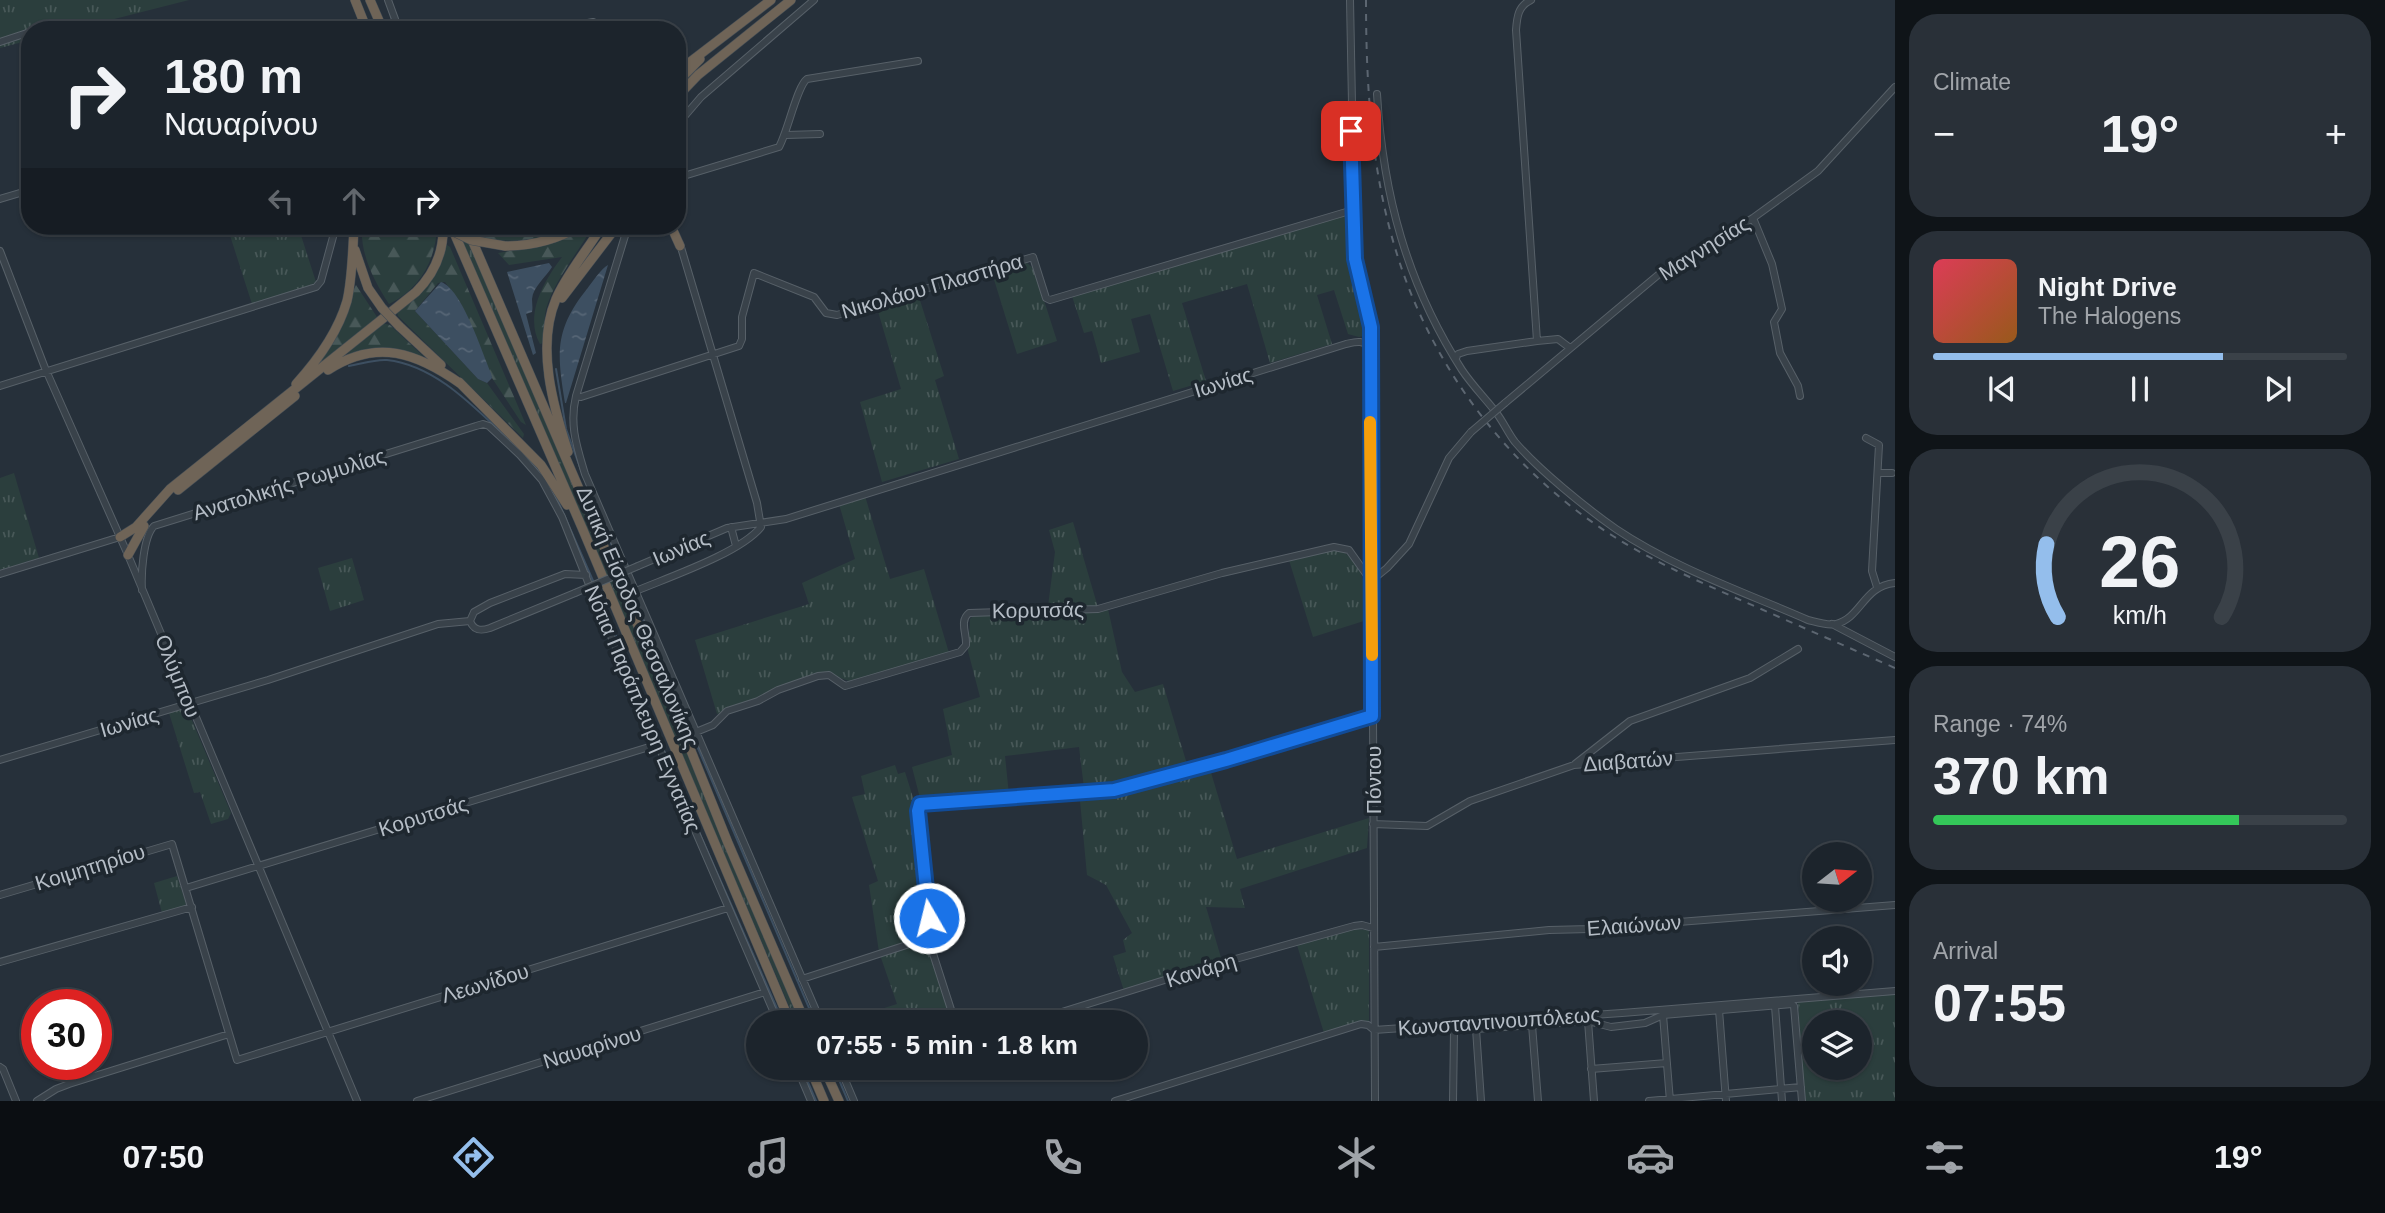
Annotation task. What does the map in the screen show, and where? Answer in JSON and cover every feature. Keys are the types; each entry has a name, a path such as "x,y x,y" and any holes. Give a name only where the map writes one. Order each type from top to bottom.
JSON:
{"highway":[{"path":"355,0 358,21"},
{"path":"355,0 364,21"},
{"path":"370,0 379,21"},
{"path":"686,66 771,0"},
{"path":"686,88 791,0"},
{"path":"686,73 708,50"},
{"path":"275,405 298,382 337,326 350,285 354,235"},
{"path":"354,235 356,256 362,274 382,308 541,465 583,530"},
{"path":"120,537 136,527 170,489 422,286 437,262 442,235"},
{"name":"Δυτική Είσοδος Θεσσαλονίκης","path":"455,235 583,530 785,1010"},
{"path":"461,235 471,240 505,246 539,243 563,235"},
{"name":"Δυτική Είσοδος Θεσσαλονίκης","path":"470,235 800,1010"},
{"path":"582,497 561,430 548,366 547,336 552,311 563,287 596,235"},
{"path":"552,311 610,235"},
{"path":"676,235 680,246"},
{"path":"129,559 140,532 157,509 171,496 319,376 348,359 380,352 401,353 436,366 461,384"},
{"path":"120,537 128,538 140,532"},
{"path":"815,1080 824,1101"},
{"path":"829,1080 839,1101"}],"street":[{"path":"388,0 396,21"},
{"path":"686,114 701,97 814,0"},
{"name":"Πόντου","path":"1350,0 1356,270 1370,317 1375,1101"},
{"path":"1531,0 1523,2 1517,17 1517,56 1537,341"},
{"path":"0,42 21,35"},
{"path":"686,175 779,147 786,135 800,85 805,80 918,61"},
{"name":"Μαγνησίας","path":"1371,581 1409,544 1449,458 1471,432 1658,275 1753,218 1818,172 1895,87"},
{"path":"1377,94 1379,134 1389,195 1420,291 1455,358 1516,442 1588,508 1617,529 1677,562 1808,621 1832,624 1895,657"},
{"path":"786,135 820,134"},
{"path":"0,199 21,193"},
{"name":"Νικολάου Πλαστήρα","path":"712,355 735,348 741,343 742,317 754,273 814,297 825,313 836,316 1033,257 1046,298 1050,300 1353,210"},
{"path":"1753,218 1772,264 1783,309 1774,322 1780,353 1798,386 1800,396"},
{"path":"0,386 316,287 320,283 333,235"},
{"path":"625,235 576,396 572,418 578,450 585,474 816,1010"},
{"path":"636,591 736,546 756,532 761,523 680,246"},
{"name":"Ολύμπου","path":"0,251 46,372 120,537 357,1101"},
{"path":"1455,358 1467,351 1558,339 1570,348"},
{"name":"Ιωνίας","path":"0,760 268,680 438,624 470,621 475,628 486,629 731,527 786,519 1346,344 1360,342 1370,349"},
{"path":"576,396 581,397 712,355"},
{"name":"Νότια Παράπλευρη Εγνατίας","path":"476,426 486,425 503,437 542,480 562,517 773,1010"},
{"name":"Ανατολικής Ρωμυλίας","path":"135,573 140,571 144,563 149,533 157,524 476,426"},
{"path":"1866,438 1879,443 1872,571 1880,586"},
{"path":"1879,473 1892,473"},
{"path":"731,527 736,546"},
{"path":"0,573 120,537"},
{"name":"Κορυτσάς","path":"696,732 713,725 727,711 818,676 830,676 845,686 962,651 967,643 963,623 970,613 1098,609 1259,564 1334,547 1349,550 1371,581"},
{"path":"129,559 139,565 144,563 142,590"},
{"path":"470,621 474,612 490,603 565,574 586,575"},
{"path":"1832,624 1849,616 1880,586 1895,583"},
{"path":"1574,765 1630,721 1750,678 1798,649"},
{"path":"951,1010 928,938 929,918 918,811 920,804 1114,790 1372,716"},
{"name":"Διαβατών","path":"1373,824 1427,826 1470,801 1574,765 1895,740"},
{"name":"Κορυτσάς","path":"186,888 659,744"},
{"name":"Κοιμητηρίου","path":"0,895 169,844 173,845 186,888"},
{"path":"37,1101 69,1084 229,1034 186,888"},
{"name":"Ελαιώνων","path":"1374,947 1549,930 1895,905"},
{"path":"0,962 192,907"},
{"name":"Λεωνίδου","path":"229,1034 237,1059 243,1059 728,908"},
{"name":"Κανάρη","path":"1068,1010 1203,968 1354,926 1373,928"},
{"path":"802,979 928,938"},
{"name":"Κωνσταντινουπόλεως","path":"1115,1101 1361,1024 1374,1030 1895,990"},
{"name":"Ναυαρίνου","path":"417,1101 765,992"},
{"path":"1453,1101 1454,1032 1458,1028 1588,1021 1604,1026 1623,1026 1645,1023 1663,1015 1792,1004 1802,1101"},
{"path":"1775,1006 1782,1101"},
{"path":"1719,1010 1726,1098"},
{"path":"1622,1013 1623,1026"},
{"path":"1663,1015 1670,1100"},
{"path":"1588,1021 1594,1101"},
{"path":"1532,1025 1538,1101"},
{"path":"1476,1029 1481,1101"},
{"path":"1591,1069 1667,1063"},
{"path":"2,1069 16,1101"},
{"path":"802,1080 811,1101"},
{"path":"845,1080 854,1101"},
{"path":"1648,1101 1726,1098 1801,1087"}],"green space":[{"path":"0,0 189,0 106,21 21,21 21,42 0,48"},
{"path":"1345,215 1350,218 1353,268 1366,311 1367,328 1364,336 1348,334 1334,290 1317,295 1332,344 1270,363 1247,284 1182,303 1206,381 1173,391 1150,314 1131,319 1140,352 1101,363 1092,331 1084,333 1072,296"},
{"path":"230,235 301,235 316,282 308,287 252,304"},
{"path":"436,235 430,262 418,282 389,304 369,267 362,236"},
{"path":"460,235 468,235 796,1010 791,1010"},
{"path":"475,235 548,235 512,241"},
{"path":"568,235 587,235 550,298 545,313 543,343 540,344 534,322 535,310 543,287 562,257 509,265 498,253 541,246"},
{"path":"447,245 526,425 521,422 492,378 461,304 445,282 438,283 415,311 478,379 487,383 524,434 523,438 398,316 397,312 423,288 444,246"},
{"path":"1027,263 1034,269 1057,341 1017,354 992,273"},
{"path":"356,285 377,317 317,368 315,367"},
{"path":"918,294 944,376 935,380 959,459 882,482 860,402 901,389 877,308"},
{"path":"382,323 390,325 425,358 361,351 346,355"},
{"path":"14,473 39,558 0,570 0,478"},
{"path":"865,496 890,579 924,569 949,653 852,682 822,672 717,714 695,640 809,604 802,583 855,559 839,504"},
{"path":"1073,522 1099,611 1108,609 1122,672 1135,692 1163,684 1189,771 1209,766 1237,859 1369,818 1367,848 1240,889 1245,908 1206,907 1222,961 1124,991 1113,956 1126,952 1123,940 1132,933 1106,885 1087,875 1079,790 1084,788 1079,747 1005,756 1009,795 921,802 912,767 952,755 943,709 980,697 968,651 970,619 974,615 1047,614 1055,552 1049,530"},
{"path":"1339,549 1348,555 1360,571 1365,589 1367,620 1313,637 1288,557"},
{"path":"352,558 364,600 330,611 318,568"},
{"path":"181,708 188,711 231,813 228,819 211,824 200,792 194,793 169,713"},
{"path":"895,765 898,774 905,772 916,807 926,929 949,1010 878,1010 897,1004 879,952 869,885 878,881 852,797 865,794 861,776"},
{"path":"177,876 186,904 162,913 154,883"},
{"path":"1355,929 1369,930 1369,1022 1358,1022 1324,1033 1297,945"},
{"path":"1895,994 1895,1101 1804,1101 1803,1080 1872,1080 1872,1010 1802,1010 1802,1068 1798,1002"}],"water":[{"path":"549,263 552,267 533,295 532,312 526,314 536,353 533,355 507,272"},
{"path":"608,265 565,403 560,370 563,330 576,304"},
{"path":"441,282 449,287 464,308 491,373 492,378 487,383 478,379 415,311"}],"waterway":[{"path":"349,366 387,360 424,371 458,393 517,447"},
{"path":"556,369 566,429 582,473"},
{"path":"524,454 543,476"},
{"path":"554,492 594,583"},
{"path":"594,504 622,569"},
{"path":"624,575 810,1010"},
{"path":"596,588 671,767"},
{"path":"684,798 778,1010"},
{"path":"807,1080 816,1101"},
{"path":"839,1080 848,1101"}],"railway":[{"path":"1366,0 1372,127 1381,189 1396,251 1411,294 1430,335 1479,413 1508,448 1541,480 1576,510 1613,536 1694,579 1895,668"}],"slow traffic":[{"path":"1370,422 1372,655"}],"route":[{"path":"929,918 922,863 918,811 920,804 1114,790 1372,716 1371,327 1356,270 1351,131"}]}
